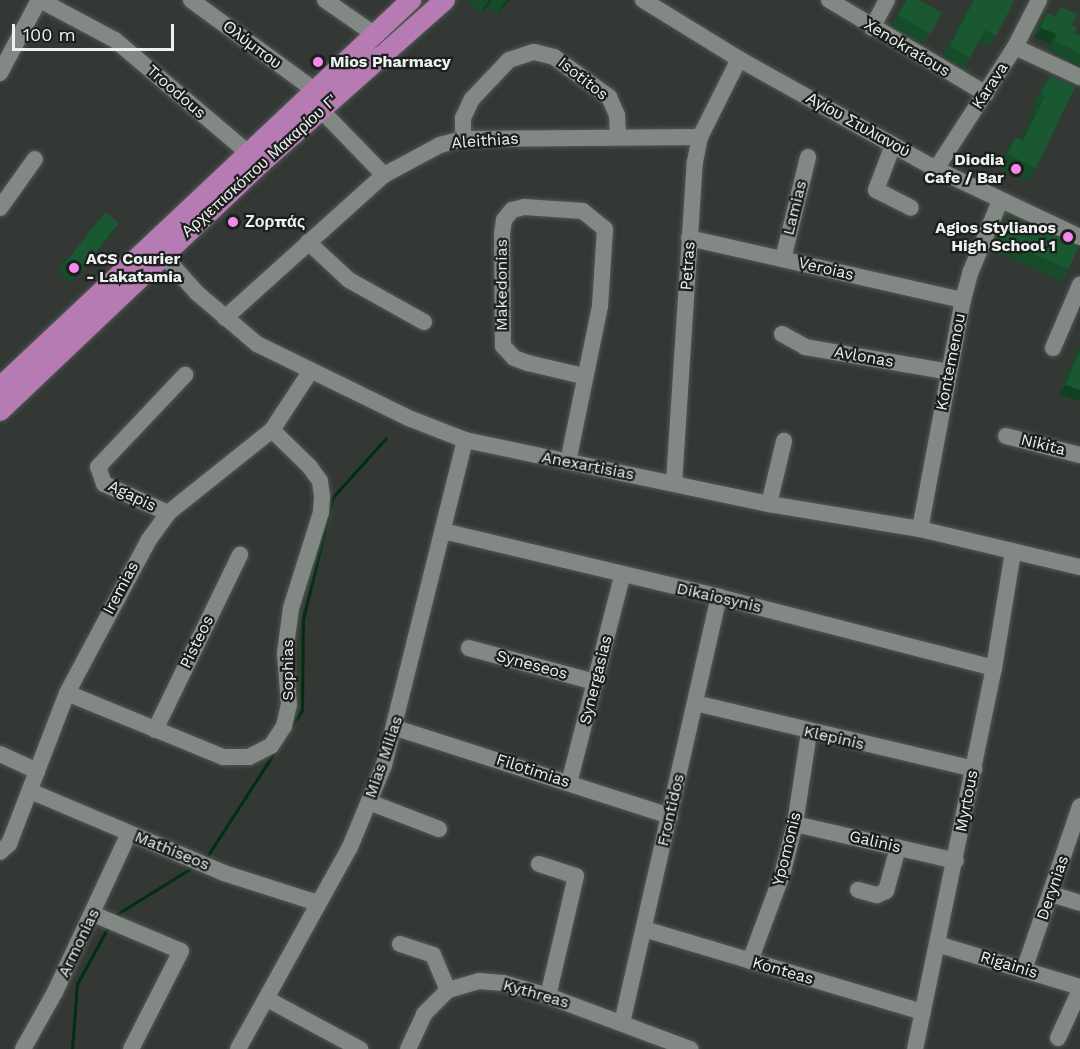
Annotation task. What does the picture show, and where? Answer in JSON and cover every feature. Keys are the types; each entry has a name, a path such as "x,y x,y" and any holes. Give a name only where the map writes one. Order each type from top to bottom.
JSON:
{"main road":[{"name":"Αρχιεπισκόπου Μακαρίου Γ'","path":"0,411 157,249 247,152 411,0"},
{"name":"Αρχιεπισκόπου Μακαρίου Γ'","path":"0,387 445,0"}],"street":[{"path":"0,73 40,0"},
{"name":"Troodous","path":"40,0 116,40 247,152"},
{"name":"Ολύμπου","path":"190,0 313,90"},
{"path":"325,0 375,34"},
{"name":"Αγίου Στυλιανού","path":"643,0 739,59 936,169 1080,237"},
{"name":"Xenokratous","path":"829,0 872,28 986,94"},
{"path":"872,28 887,0"},
{"name":"Karava","path":"936,169 1015,47 1039,0"},
{"path":"1015,47 1080,76"},
{"name":"Isotitos","path":"463,139 463,118 472,99 509,60 534,52 554,57 609,97 618,115 618,136"},
{"path":"313,90 329,88 364,59 382,56"},
{"name":"Petras","path":"674,483 689,238 700,137 739,59"},
{"path":"321,110 384,175"},
{"name":"Aleithias","path":"225,318 384,175 410,158 463,139 700,137"},
{"path":"893,145 876,190 911,208"},
{"name":"Lamias","path":"783,259 808,157"},
{"path":"0,208 35,159"},
{"name":"Kontemenou","path":"920,529 963,300 971,271 1000,201"},
{"name":"Makedonias","path":"568,462 583,376 600,306 605,229 583,211 524,207 512,210 504,220 502,234 500,328 503,345 521,361 583,376"},
{"name":"Veroias","path":"689,238 963,300"},
{"path":"308,242 349,280 424,322"},
{"name":"Anexartisias","path":"157,249 225,318 257,344 310,372 465,440 769,504 920,529 1080,567"},
{"path":"1053,348 1080,285"},
{"name":"Avlonas","path":"782,334 805,347 949,372"},
{"name":"Iremias","path":"0,852 9,844 67,693 127,575 168,513 272,430 310,372"},
{"name":"Agapis","path":"168,513 104,484 98,476 104,458 185,375"},
{"name":"Sophias","path":"67,693 222,757 249,757 271,746 284,726 289,705 285,653 291,608 321,512 322,496 320,481 310,467 272,430"},
{"name":"Nikita","path":"1006,436 1080,455"},
{"name":"Mias Milias","path":"238,1049 350,847 369,802 396,728 465,440"},
{"path":"769,504 784,441"},
{"name":"Dikaiosynis","path":"443,531 622,576 719,597 994,668"},
{"name":"Myrtous","path":"915,1049 956,861 994,668 1013,552"},
{"name":"Pisteos","path":"155,729 240,555"},
{"name":"Synergasias","path":"569,783 622,576"},
{"name":"Frontidos","path":"622,1023 719,597"},
{"name":"Syneseos","path":"469,648 595,682"},
{"name":"Klepinis","path":"695,703 809,732 974,769"},
{"name":"Filotimias","path":"396,728 670,816"},
{"name":"Ypomonis","path":"750,961 782,875 795,824 809,732"},
{"path":"0,754 37,771"},
{"name":"Mathiseos","path":"30,790 224,873 318,903"},
{"path":"369,802 439,829"},
{"name":"Derynias","path":"1024,970 1080,806"},
{"name":"Galinis","path":"795,824 956,861"},
{"name":"Armonias","path":"23,1049 93,914 129,833"},
{"path":"858,890 877,895 886,891 898,848"},
{"path":"539,864 576,876 548,996"},
{"path":"1051,894 1080,903"},
{"path":"93,914 181,951 131,1049"},
{"name":"Konteas","path":"644,929 923,1012"},
{"path":"400,944 433,955 448,990"},
{"name":"Rigainis","path":"937,944 1080,988"},
{"name":"Kythreas","path":"408,1049 424,1014 448,990 479,981 503,983 548,996 690,1049"},
{"path":"1058,1038 1080,988"},
{"path":"267,999 360,1049"}],"building":[{"path":"907,0 919,0 942,13 930,34 898,15"},
{"path":"974,0 1014,1 996,36 985,30 970,58 950,46"},
{"path":"1060,7 1077,14 1072,25 1077,27 1074,33 1080,35 1080,53 1054,40 1057,34 1041,28 1047,13 1056,17"},
{"path":"1050,76 1075,87 1036,168 1008,154 1016,137 1023,141 1045,96 1041,94"},
{"path":"105,212 119,223 80,274 66,262"},
{"path":"1008,217 1078,245 1069,269 999,240"},
{"path":"1080,351 1080,390 1066,385"}],"waterway":[{"path":"292,725 302,710 303,619 333,497 386,438"},
{"path":"206,858 274,753"},
{"path":"114,916 191,868"},
{"path":"72,1049 77,984 107,929"}],"place":[{"name":"Mios Pharmacy","path":"318,62"},
{"name":"Diodia Cafe / Bar","path":"1016,169"},
{"name":"Ζορπάς","path":"233,222"},
{"name":"Agios Stylianos High School 1","path":"1068,237"},
{"name":"ACS Courier - Lakatamia","path":"74,268"}]}
